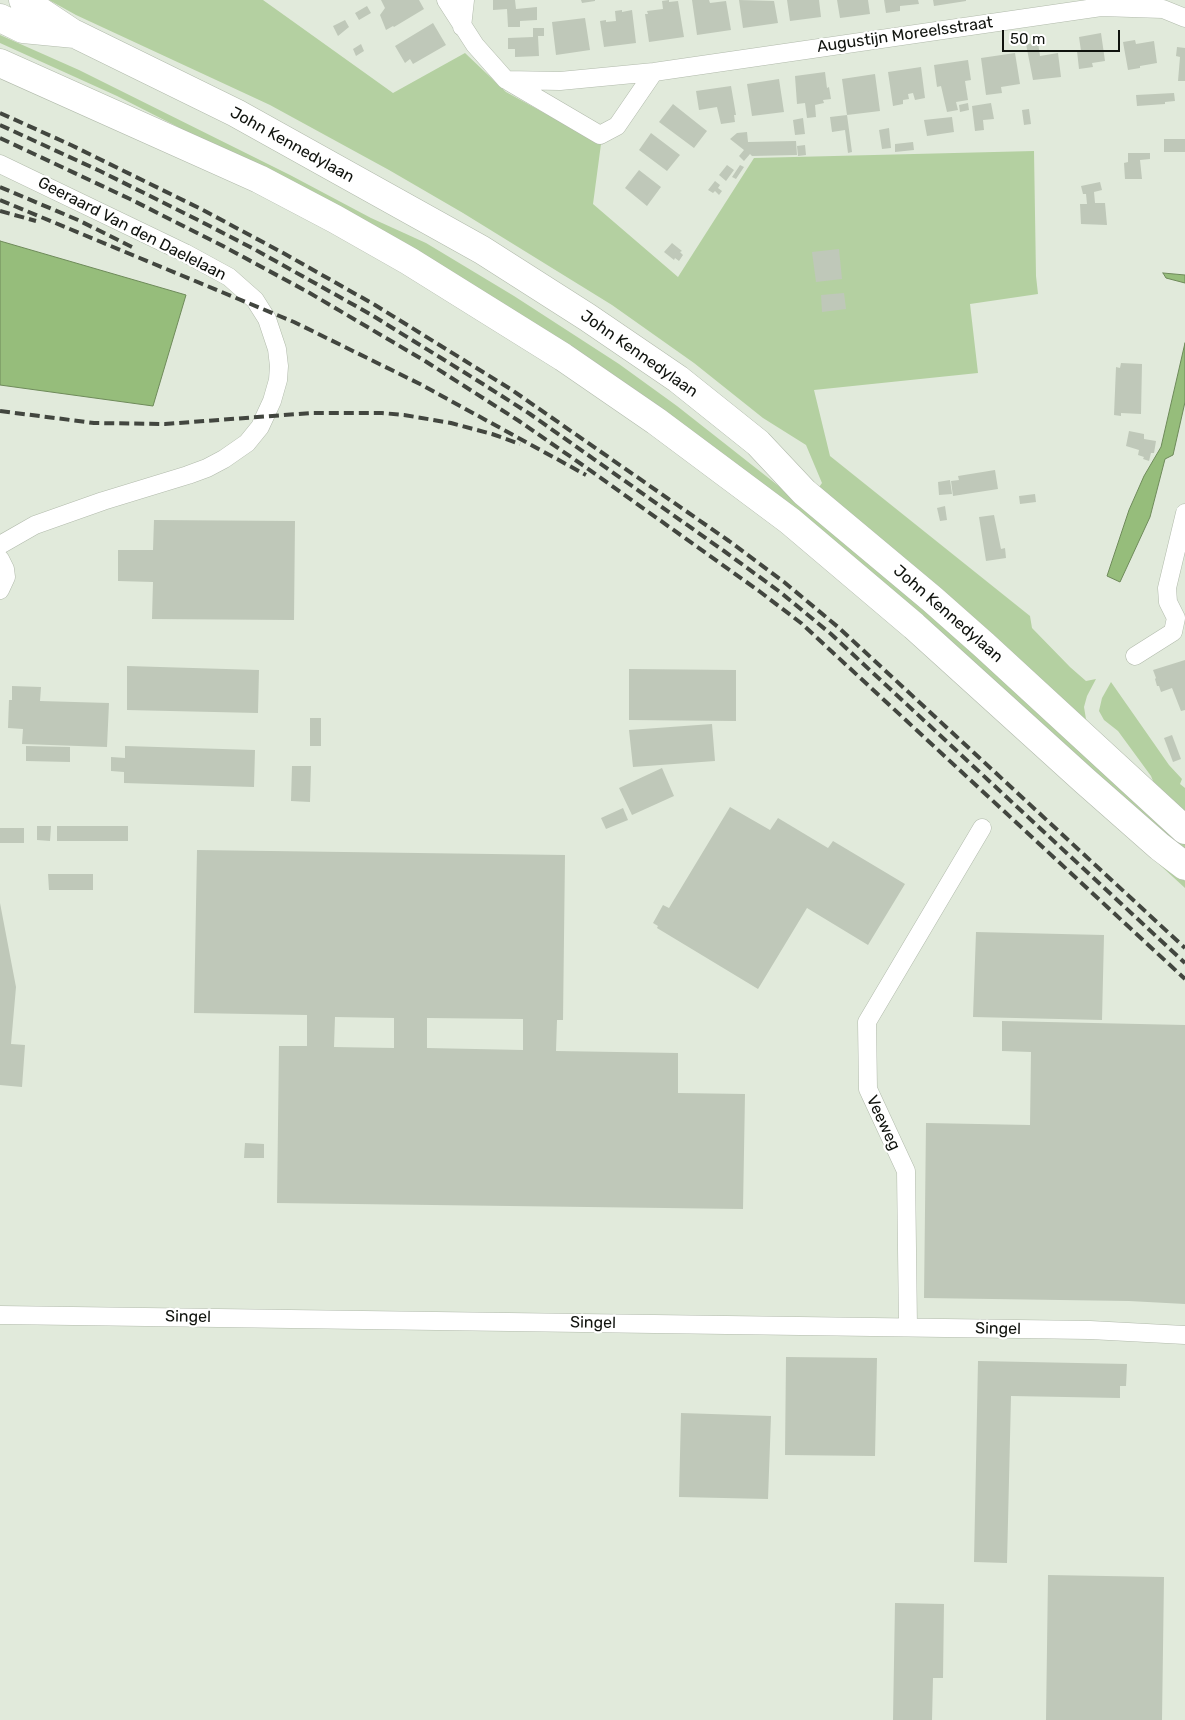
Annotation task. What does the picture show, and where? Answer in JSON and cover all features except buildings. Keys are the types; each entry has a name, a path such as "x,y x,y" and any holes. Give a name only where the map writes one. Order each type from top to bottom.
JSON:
{"highway":[{"path":"22,0 75,34"},
{"name":"John Kennedylaan","path":"0,18 23,29 75,34 236,113 474,246 587,317 678,379 758,443 804,492 984,644 1185,830"},
{"name":"John Kennedylaan","path":"0,63 259,179 410,261 570,362 656,421 790,521 914,626 1085,781 1160,847 1185,866"}],"street":[{"path":"446,0 474,45 506,80 600,135 617,126 654,72"},
{"path":"462,27 465,0"},
{"name":"Augustijn Moreelsstraat","path":"506,80 560,81 654,72 1101,6 1163,9 1185,18"},
{"name":"Geeraard Van den Daelelaan","path":"0,164 185,253 230,277 255,300 267,319 277,349 278,366 278,380 272,401 260,427 247,442 224,459 188,475 103,501 35,525 0,545"},
{"path":"1135,656 1173,632 1180,618 1168,602 1167,588 1185,513"},
{"path":"0,559 5,569 6,577 0,590"},
{"name":"Veeweg","path":"908,1327 906,1171 868,1089 867,1022 982,828"},
{"name":"Singel","path":"0,1315 1090,1330 1185,1335"}],"shaded area":[{"path":"49,0 263,0 393,93 465,53 506,92 601,144 593,204 678,277 754,158 1034,151 1038,294 970,304 978,373 814,390 830,456 1030,616 1032,628 1086,681 1096,679 1087,696 1084,707 1086,719 1106,744 817,490 822,483 806,445 763,418 694,363 612,305 463,213 270,105 76,15"},
{"path":"0,35 79,70 290,175 371,218 426,243 514,296 619,364 677,406 846,539 1185,844 1185,856 801,521 224,153 117,96 0,43"},
{"path":"0,241 186,295 153,406 0,385"},
{"path":"1163,273 1185,275 1185,283 1166,278"},
{"path":"1185,343 1185,402 1173,455 1165,459 1150,517 1120,582 1107,576 1129,510 1144,476 1161,447"},
{"path":"1111,682 1169,765 1182,779 1180,784 1185,788 1185,818 1157,791 1151,776 1118,731 1104,720 1099,711 1102,698"},
{"path":"1089,800 1185,881 1185,888"}],"railway":[{"path":"0,113 71,145 201,209 375,305 512,390 729,541 784,582 838,627 1185,948"},
{"path":"0,125 100,171 198,220 370,314 530,414 724,551 780,592 831,634 1185,963"},
{"path":"0,138 130,199 308,292 425,361 519,421 584,466 801,623 1185,979"},
{"path":"0,187 78,220 132,247"},
{"path":"0,200 294,322 420,384 586,475"},
{"path":"0,211 36,221"},
{"path":"0,411 94,423 165,424 311,413 382,413 451,423 520,444"}]}
